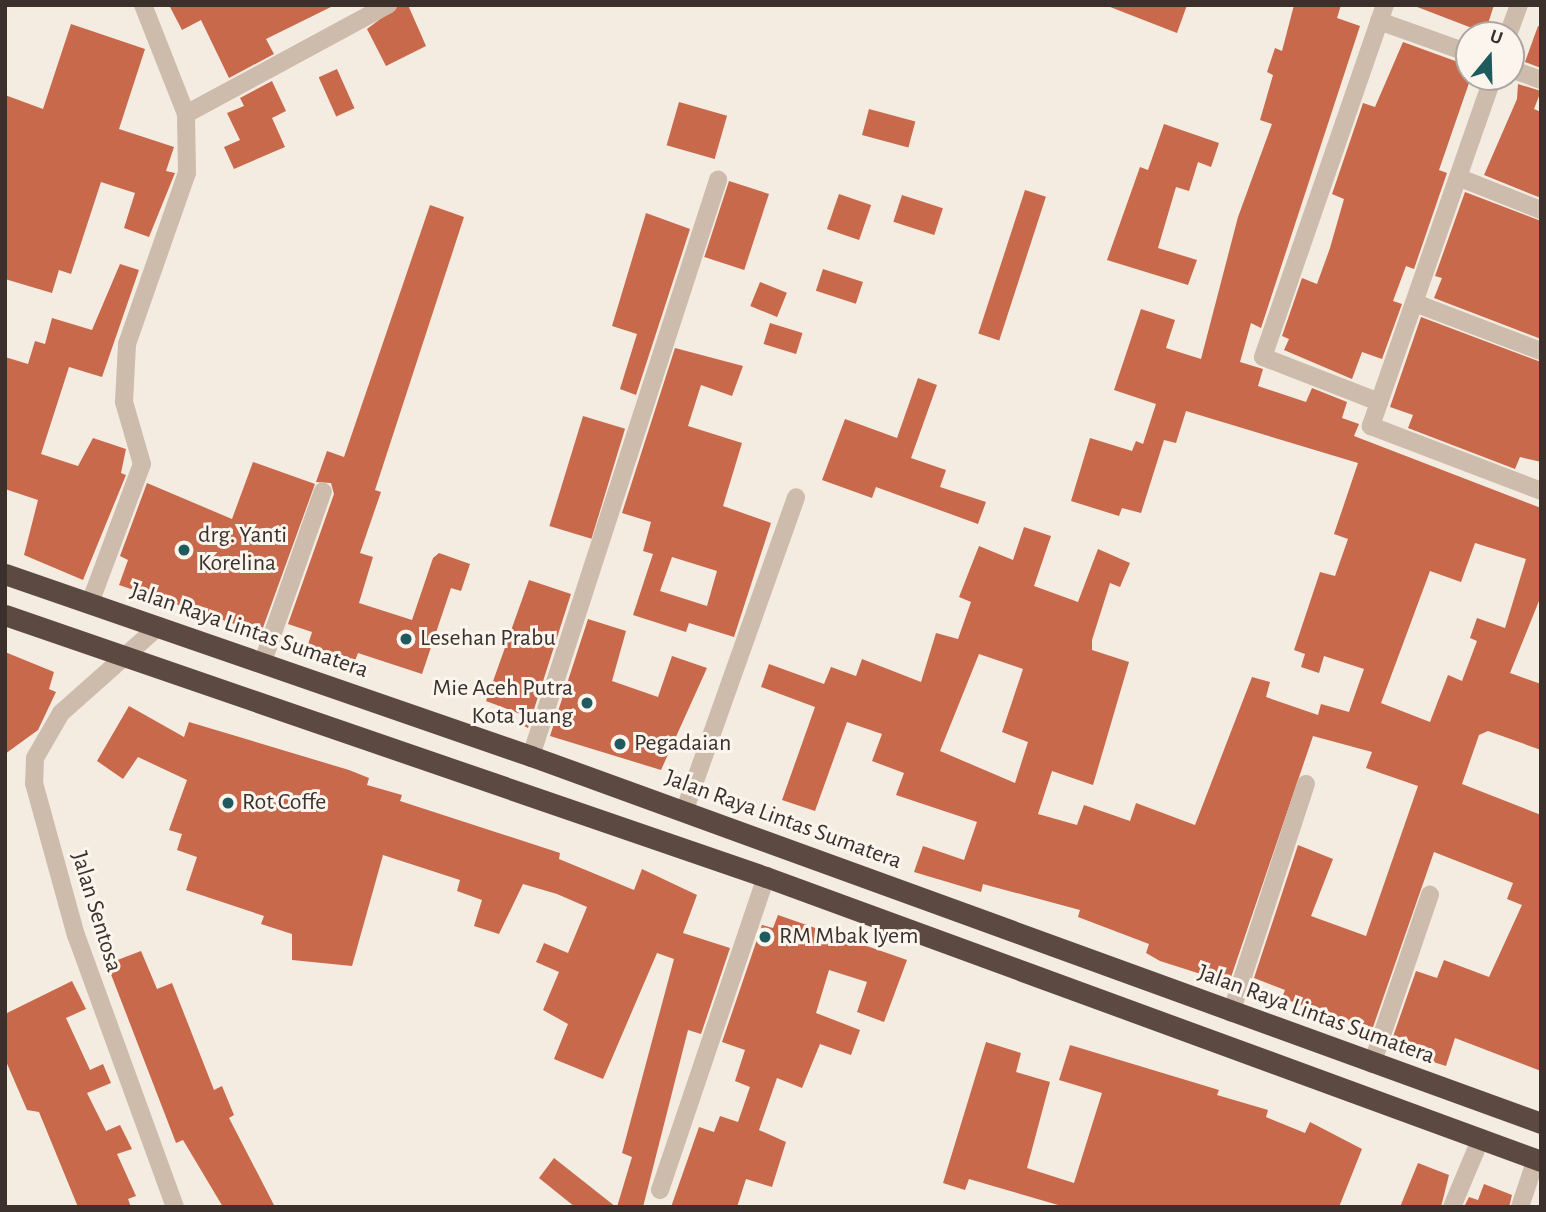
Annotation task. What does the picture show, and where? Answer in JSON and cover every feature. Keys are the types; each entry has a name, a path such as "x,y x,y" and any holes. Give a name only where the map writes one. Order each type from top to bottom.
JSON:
{"highway":[{"name":"Jalan Raya Lintas Sumatera","path":"5,574 531,756 1372,1063 1539,1117"},
{"path":"5,615 766,877 1538,1160"}],"street":[{"path":"90,603 142,464 124,402 127,344 187,173 186,114 143,5"},
{"path":"186,114 388,5"},
{"path":"1379,402 1262,357 1382,13 1455,47"},
{"path":"1488,91 1371,426 1541,491"},
{"path":"1460,178 1541,210"},
{"path":"531,756 718,180"},
{"path":"1415,303 1541,351"},
{"path":"262,664 323,491"},
{"path":"684,812 796,497"},
{"name":"Jalan Sentosa","path":"159,626 128,659 61,713 35,758 34,783 39,818 90,975 175,1207"},
{"path":"1231,1013 1306,784"},
{"path":"660,1190 766,877"},
{"path":"1372,1063 1430,895"},
{"path":"1452,1207 1481,1138"},
{"path":"1520,1207 1538,1160"}],"building":[{"path":"169,5 335,5 266,39 274,54 229,78 201,20 182,30"},
{"path":"399,5 408,5 426,46 386,66 367,29"},
{"path":"1105,5 1187,5 1177,33"},
{"path":"1294,5 1341,5 1337,18 1360,26 1261,328 1251,323 1240,362 1263,369 1258,386 1306,402 1312,388 1347,402 1342,418 1359,424 1354,436 1541,508 1541,596 1510,673 1541,684 1541,750 1488,731 1479,735 1462,784 1541,815 1541,1071 1455,1038 1446,1066 1389,1048 1416,971 1437,978 1444,960 1489,977 1522,905 1507,899 1513,883 1434,852 1372,1030 1282,998 1285,990 1254,978 1298,845 1333,859 1311,916 1366,936 1418,786 1366,768 1372,752 1313,736 1229,983 1160,961 1146,953 1149,944 1078,917 1080,910 983,884 981,892 914,872 923,846 964,860 977,822 896,795 904,773 872,761 882,734 847,722 815,811 782,800 815,707 761,687 769,664 824,684 831,667 856,676 862,659 921,682 936,633 958,639 971,602 959,597 979,546 1013,560 1024,527 1051,536 1034,586 1078,602 1098,549 1130,563 1120,587 1110,583 1092,640 1092,650 1129,662 1093,785 1052,771 1038,814 1077,825 1084,805 1130,821 1136,803 1195,825 1252,677 1270,682 1266,697 1318,715 1321,704 1349,712 1364,669 1324,656 1319,673 1301,667 1305,654 1294,650 1320,572 1335,576 1348,539 1334,534 1358,463 1186,411 1176,443 1164,440 1141,513 1122,508 1119,516 1071,501 1090,438 1132,451 1136,441 1143,444 1156,404 1114,390 1141,309 1175,320 1166,348 1201,359 1238,217 1272,124 1260,120 1273,75 1267,72 1275,48 1282,51","holes":["1475,543 1526,559 1505,628 1477,618 1470,638 1477,641 1462,681 1448,675 1430,722 1381,703 1430,571 1461,582","979,654 1023,669 1002,732 1028,742 1015,783 940,751"]},
{"path":"1412,5 1494,5 1489,21 1455,21"},
{"path":"71,24 145,49 119,129 174,147 166,171 175,173 149,237 124,228 135,193 101,182 71,274 59,270 52,293 5,279 5,95 43,109"},
{"path":"1538,26 1541,27 1541,68 1525,62"},
{"path":"1403,42 1455,61 1455,91 1466,91 1439,170 1447,173 1414,269 1406,266 1393,301 1402,304 1382,359 1362,352 1352,379 1284,350 1289,339 1282,336 1302,278 1317,284 1344,199 1332,194 1363,103 1375,107"},
{"path":"337,69 354,108 336,116 319,77"},
{"path":"272,81 286,111 272,118 285,147 234,169 224,147 240,140 227,113 244,106 240,98"},
{"path":"1525,86 1541,91 1534,109 1541,112 1541,198 1484,175 1517,99 1518,91 1525,91"},
{"path":"679,102 727,116 715,159 667,145"},
{"path":"869,109 915,121 908,148 862,135"},
{"path":"1164,124 1219,143 1211,167 1198,162 1189,191 1176,187 1158,248 1197,260 1188,285 1107,260 1140,167 1148,170"},
{"path":"729,181 769,194 744,270 704,257"},
{"path":"1025,190 1046,197 999,340 978,334"},
{"path":"1465,192 1541,221 1541,339 1434,298 1442,278 1435,276"},
{"path":"839,194 871,205 859,240 827,229"},
{"path":"902,195 943,208 934,235 893,222"},
{"path":"430,205 464,217 375,490 381,492 360,553 373,557 359,603 412,620 433,558 439,553 470,564 461,591 451,588 422,674 358,653 352,669 305,654 312,632 288,624 334,494 331,483 316,482 327,451 344,457"},
{"path":"646,213 690,229 636,395 620,389 637,334 612,326"},
{"path":"120,264 139,270 102,377 69,367 41,454 78,466 93,438 126,449 121,473 126,475 83,580 24,555 38,500 5,489 5,357 28,364 35,341 45,344 52,318 92,330"},
{"path":"823,269 863,282 856,304 816,291"},
{"path":"760,282 787,293 777,317 750,306"},
{"path":"1421,317 1541,362 1541,462 1520,457 1515,469 1408,428 1413,415 1390,407"},
{"path":"770,323 803,333 796,354 764,344"},
{"path":"675,348 743,366 732,396 701,385 688,426 742,443 723,506 771,523 734,637 689,623 686,632 633,615 653,554 643,551 651,522 622,513","holes":["672,557 717,571 707,606 660,591"]},
{"path":"918,378 937,385 911,458 946,470 940,487 986,502 978,524 876,487 872,498 822,480 845,419 897,438"},
{"path":"583,416 625,429 591,539 549,526"},
{"path":"253,462 315,484 261,633 119,585 128,560 120,556 147,483 232,519"},
{"path":"529,580 571,594 528,728 520,724 523,715 486,701"},
{"path":"588,619 626,631 612,681 658,697 672,656 707,668 661,770 550,736"},
{"path":"5,652 54,672 49,689 56,692 38,730 5,754"},
{"path":"129,706 184,737 189,722 349,770 369,778 367,785 402,795 400,801 560,853 559,859 634,890 642,869 697,895 683,933 730,948 701,1034 688,1030 643,1207 617,1207 632,1157 622,1153 674,959 657,953 603,1079 554,1059 568,1024 543,1010 559,972 536,962 544,943 568,953 587,907 557,894 523,884 499,934 474,926 482,900 457,891 460,880 383,855 352,966 292,960 292,934 261,924 264,916 186,890 197,857 177,850 182,834 169,830 187,780 138,757 123,779 97,761"},
{"path":"778,915 907,960 884,1022 857,1012 867,982 829,970 816,1013 860,1030 851,1055 820,1044 802,1088 777,1078 759,1130 786,1142 772,1187 746,1179 737,1207 671,1207 699,1127 714,1132 720,1116 738,1122 750,1087 735,1081 745,1050 722,1042 762,925 773,928"},
{"path":"141,951 157,989 172,983 214,1090 222,1086 234,1115 229,1118 275,1207 223,1207 183,1140 176,1143 107,964"},
{"path":"72,981 86,1009 66,1018 90,1070 103,1064 111,1083 87,1093 106,1131 120,1125 132,1149 117,1154 136,1196 128,1199 131,1207 78,1207 39,1112 27,1110 5,1059 5,1014"},
{"path":"986,1042 1021,1053 1016,1072 1050,1082 1027,1168 1074,1183 1102,1093 1059,1080 1070,1045 1219,1090 1217,1095 1268,1110 1266,1117 1305,1133 1310,1122 1362,1149 1339,1207 1065,1207 969,1179 965,1190 943,1183"},
{"path":"554,1158 616,1207 575,1207 539,1178"},
{"path":"1418,1163 1449,1175 1441,1207 1400,1207"},
{"path":"1484,1184 1512,1195 1509,1207 1464,1207 1469,1197 1478,1200"}],"place":[{"name":"drg. Yanti Korelina","path":"184,550"},
{"name":"Lesehan Prabu","path":"406,639"},
{"name":"Mie Aceh Putra Kota Juang","path":"587,703"},
{"name":"Pegadaian","path":"620,744"},
{"name":"Rot Coffe","path":"228,803"},
{"name":"RM Mbak Iyem","path":"765,937"}]}
